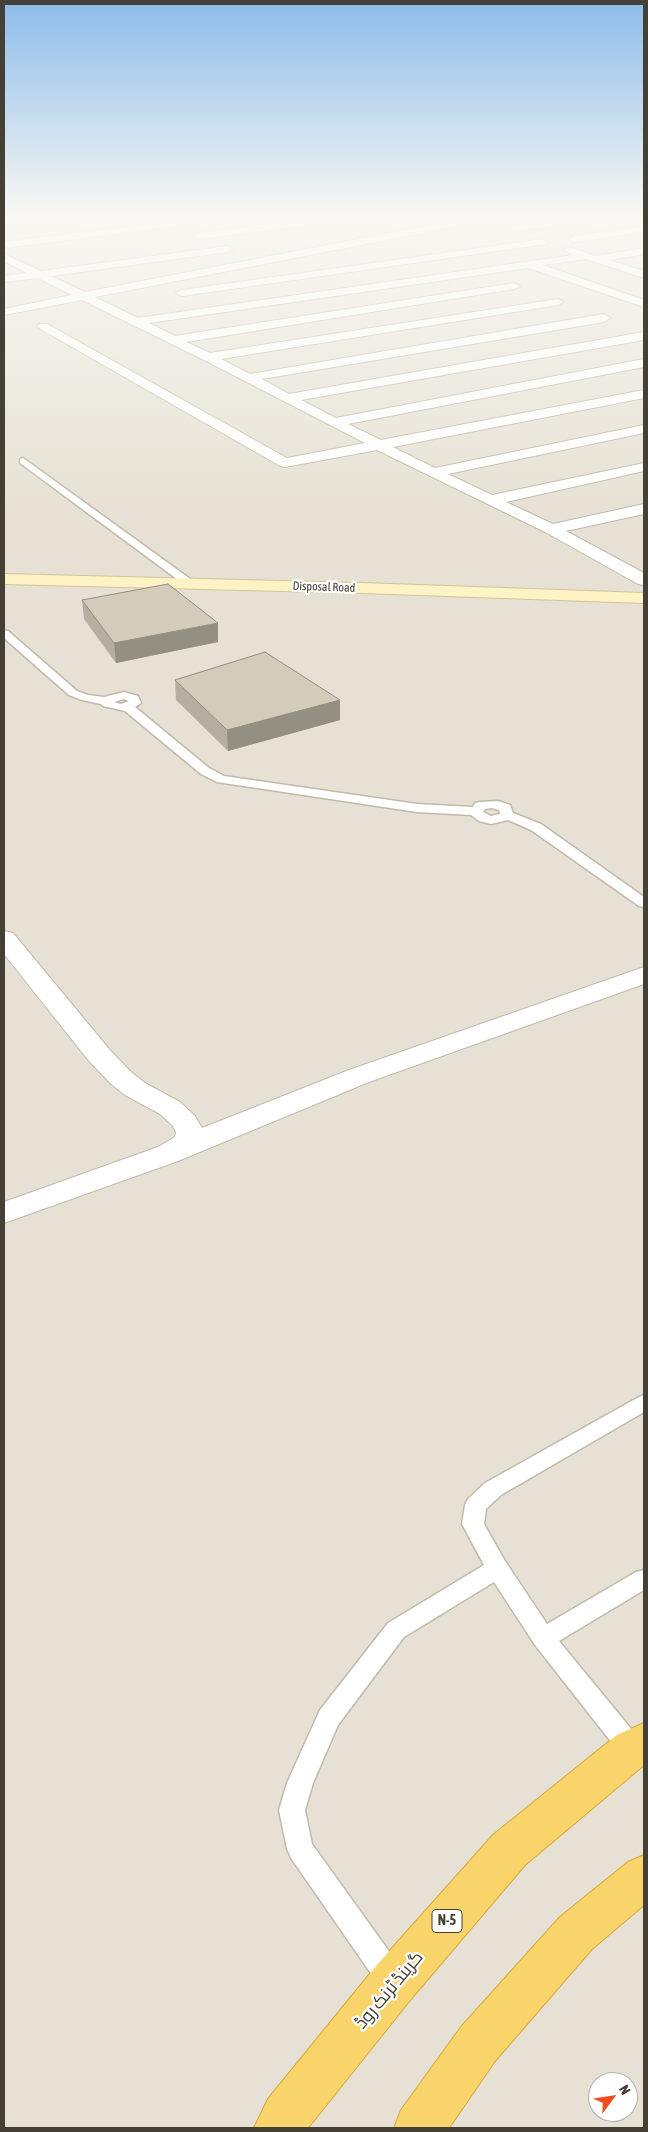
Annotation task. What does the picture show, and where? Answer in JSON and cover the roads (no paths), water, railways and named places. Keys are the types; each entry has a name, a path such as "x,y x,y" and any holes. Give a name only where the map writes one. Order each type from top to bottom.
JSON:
{"highway":[{"name":"گرینڈ ٹرنک روڈ","path":"279,2128 394,1982 509,1850 638,1746"},
{"path":"419,2128 478,2044 576,1933 644,1877"}],"street":[{"path":"119,314 208,357 433,473 551,529 644,580"},
{"path":"134,322 185,314"},
{"path":"173,340 345,314"},
{"path":"208,357 504,314"},
{"path":"248,378 609,320 595,314"},
{"path":"43,327 280,462 292,463 644,394"},
{"path":"632,328 644,334"},
{"path":"287,398 644,334"},
{"path":"334,422 644,363"},
{"path":"433,473 644,429"},
{"path":"491,500 644,467"},
{"path":"551,529 644,509"},
{"path":"615,564 635,559"},
{"name":"Disposal Road","path":"4,579 362,588 644,598"},
{"path":"4,938 17,972 121,1078 135,1089 170,1108 185,1122 190,1132 190,1139 177,1149"},
{"path":"4,1213 177,1149 359,1076 644,974"}],"lane":[{"path":"23,461 189,583"},
{"path":"4,633 73,693 86,698 107,702 116,708 128,707 204,771 221,779 418,808 476,811 480,806 493,804 504,808 507,815 536,827 644,903"},
{"path":"638,1746 543,1638 497,1568 473,1524 476,1504 493,1489 644,1403"},
{"path":"394,1982 300,1850 292,1810 300,1784 328,1718 396,1630 497,1568"},
{"path":"543,1638 644,1579"}]}
